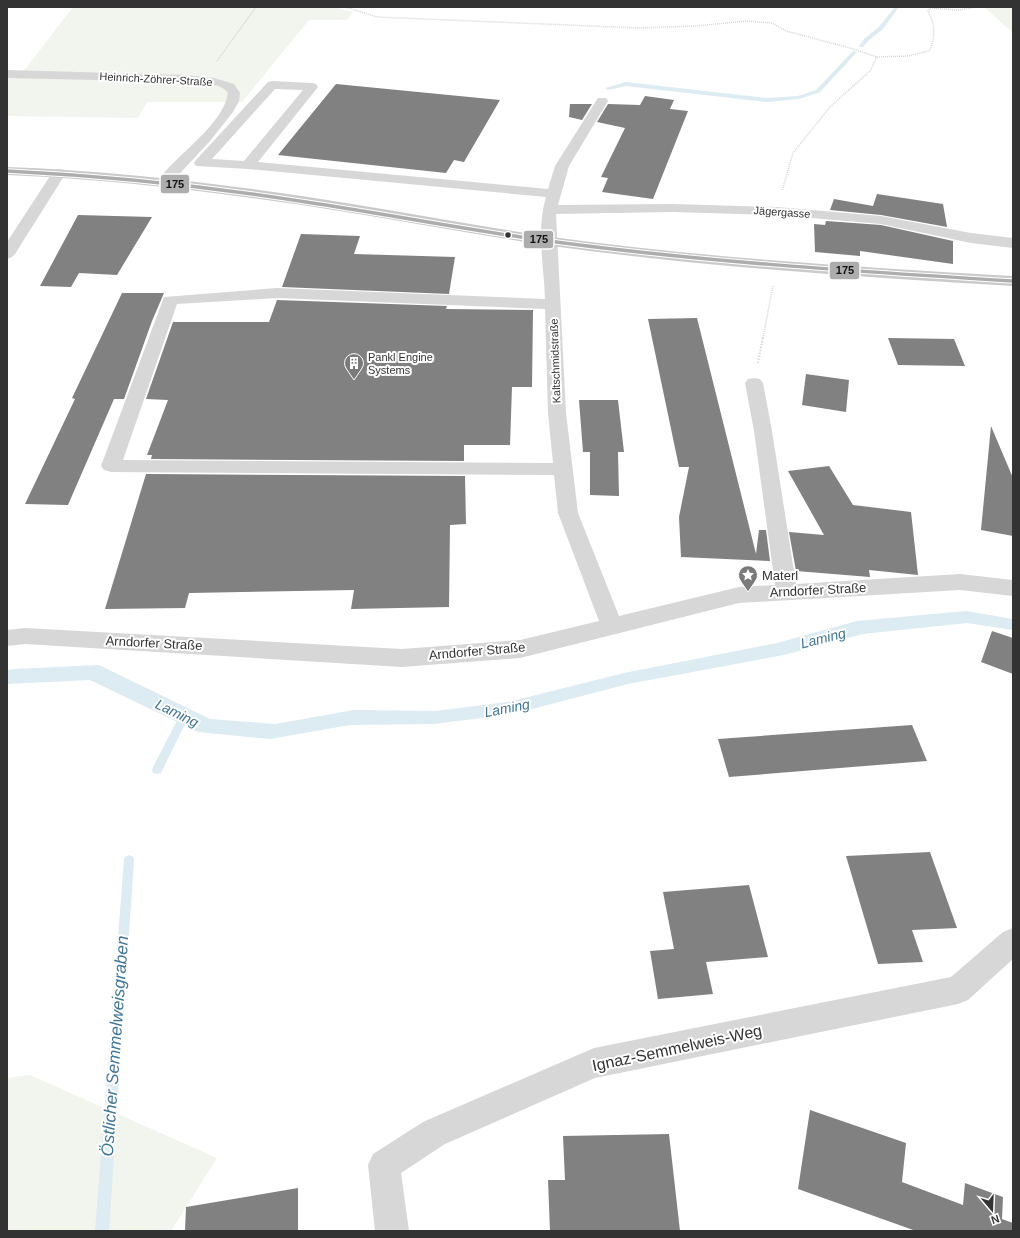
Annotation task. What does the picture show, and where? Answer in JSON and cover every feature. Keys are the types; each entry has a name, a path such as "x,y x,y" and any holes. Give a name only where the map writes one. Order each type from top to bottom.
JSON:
{"main road":[{"path":"7,171 59,173 164,182 342,207 549,241 657,255 893,274 1013,281"}],"street":[{"name":"Heinrich-Zöhrer-Straße","path":"7,74 176,78 224,84 230,87 234,92 234,97 225,117 164,182"},
{"name":"Jägergasse","path":"248,165 312,87 272,84 201,163 248,165 552,202 777,211 881,220 971,238 1013,243"},
{"name":"Kaltschmidstraße","path":"602,102 562,166 552,202 549,241 557,413 568,512 612,626"},
{"path":"7,254 59,173"},
{"path":"553,304 277,293 170,300 110,466 564,469"},
{"path":"754,383 763,431 787,592"},
{"name":"Arndorfer Straße","path":"7,638 25,636 402,658 520,649 739,595 960,582 1013,588"},
{"name":"Ignaz-Semmelweis-Weg","path":"392,1231 384,1165 434,1133 594,1063 958,990 1013,941"}],"path":[{"path":"202,81 256,7"},
{"path":"344,7 377,17 639,28 696,26 747,21 772,23 786,31 850,48 877,57 908,56 929,51 935,37 932,17 928,11 928,7 962,10 969,10 976,7"},
{"path":"777,211 793,153 830,107 870,71 877,57"},
{"path":"754,383 778,264"}],"shaded area":[{"path":"73,7 333,7 353,12 347,20 309,20 242,102 147,102 138,118 7,116 7,71 21,72 26,68"},
{"path":"984,7 1013,7 1013,33"},
{"path":"30,1075 217,1158 171,1231 7,1231 7,1078"}],"water":[{"name":"Laming","path":"966,611 1013,619 1013,630 967,623 863,634 784,655 628,684 513,714 434,724 350,725 270,739 198,732 90,680 7,684 7,670 99,665 210,719 275,724 354,710 435,711 508,702 624,673 777,643 857,621"}],"building":[{"path":"336,84 500,100 464,162 454,160 446,173 278,155"},
{"path":"645,96 674,100 670,109 688,111 653,199 602,192 608,178 601,177 625,128 597,122 608,104 640,105"},
{"path":"570,104 592,104 582,120 569,117"},
{"path":"877,194 943,204 947,227 881,215 830,210 834,199 873,206"},
{"path":"78,215 152,217 117,275 79,273 71,287 40,286"},
{"path":"826,221 881,225 953,241 953,264 860,251 860,256 815,252 814,224 825,225"},
{"path":"301,234 360,236 354,254 455,257 449,294 282,287"},
{"path":"122,293 164,293 152,321 124,399 114,399 68,505 25,504 75,399 72,398"},
{"name":"Pankl Engine Systems","path":"277,300 447,306 446,309 533,310 532,387 512,387 510,445 464,445 464,461 151,459 152,455 147,455 168,400 146,399 173,322 269,322"},
{"path":"697,318 756,554 759,530 766,530 770,561 681,557 679,517 689,467 679,467 648,319"},
{"path":"888,338 954,339 965,366 898,365"},
{"path":"806,374 849,380 846,412 802,405"},
{"path":"579,400 618,400 624,452 618,452 619,496 590,495 590,452 583,452"},
{"path":"991,426 1013,478 1013,536 981,530"},
{"path":"829,466 853,505 911,512 918,575 869,570 870,577 796,571 789,532 824,535 788,471"},
{"path":"146,474 465,476 466,524 450,525 449,607 351,609 354,590 189,593 185,608 105,609"},
{"path":"992,631 1013,638 1013,674 981,662"},
{"path":"912,725 927,761 729,777 718,739"},
{"path":"930,852 957,928 912,930 923,962 878,964 846,856"},
{"path":"749,885 768,957 706,962 713,994 658,999 650,951 674,949 663,892"},
{"path":"810,1110 906,1143 902,1182 963,1205 965,1183 1003,1197 1002,1219 1013,1223 1013,1231 916,1231 798,1189"},
{"path":"669,1134 680,1231 550,1231 548,1180 565,1180 563,1136"},
{"path":"298,1188 298,1231 185,1231 186,1207"}],"waterway":[{"path":"861,46 881,28 897,7"},
{"path":"608,88 626,84 767,100 799,97 818,91 855,52"},
{"name":"Östlicher Semmelweisgraben","path":"157,770 184,716"},
{"name":"Östlicher Semmelweisgraben","path":"102,1231 129,860"}],"transit line":[{"name":"175","path":"7,171 92,176 220,189 304,201 474,230 667,255 840,270 1013,281"}],"place":[{"name":"Pankl Engine Systems","path":"354,380"},
{"name":"Materl","path":"748,592"}]}
